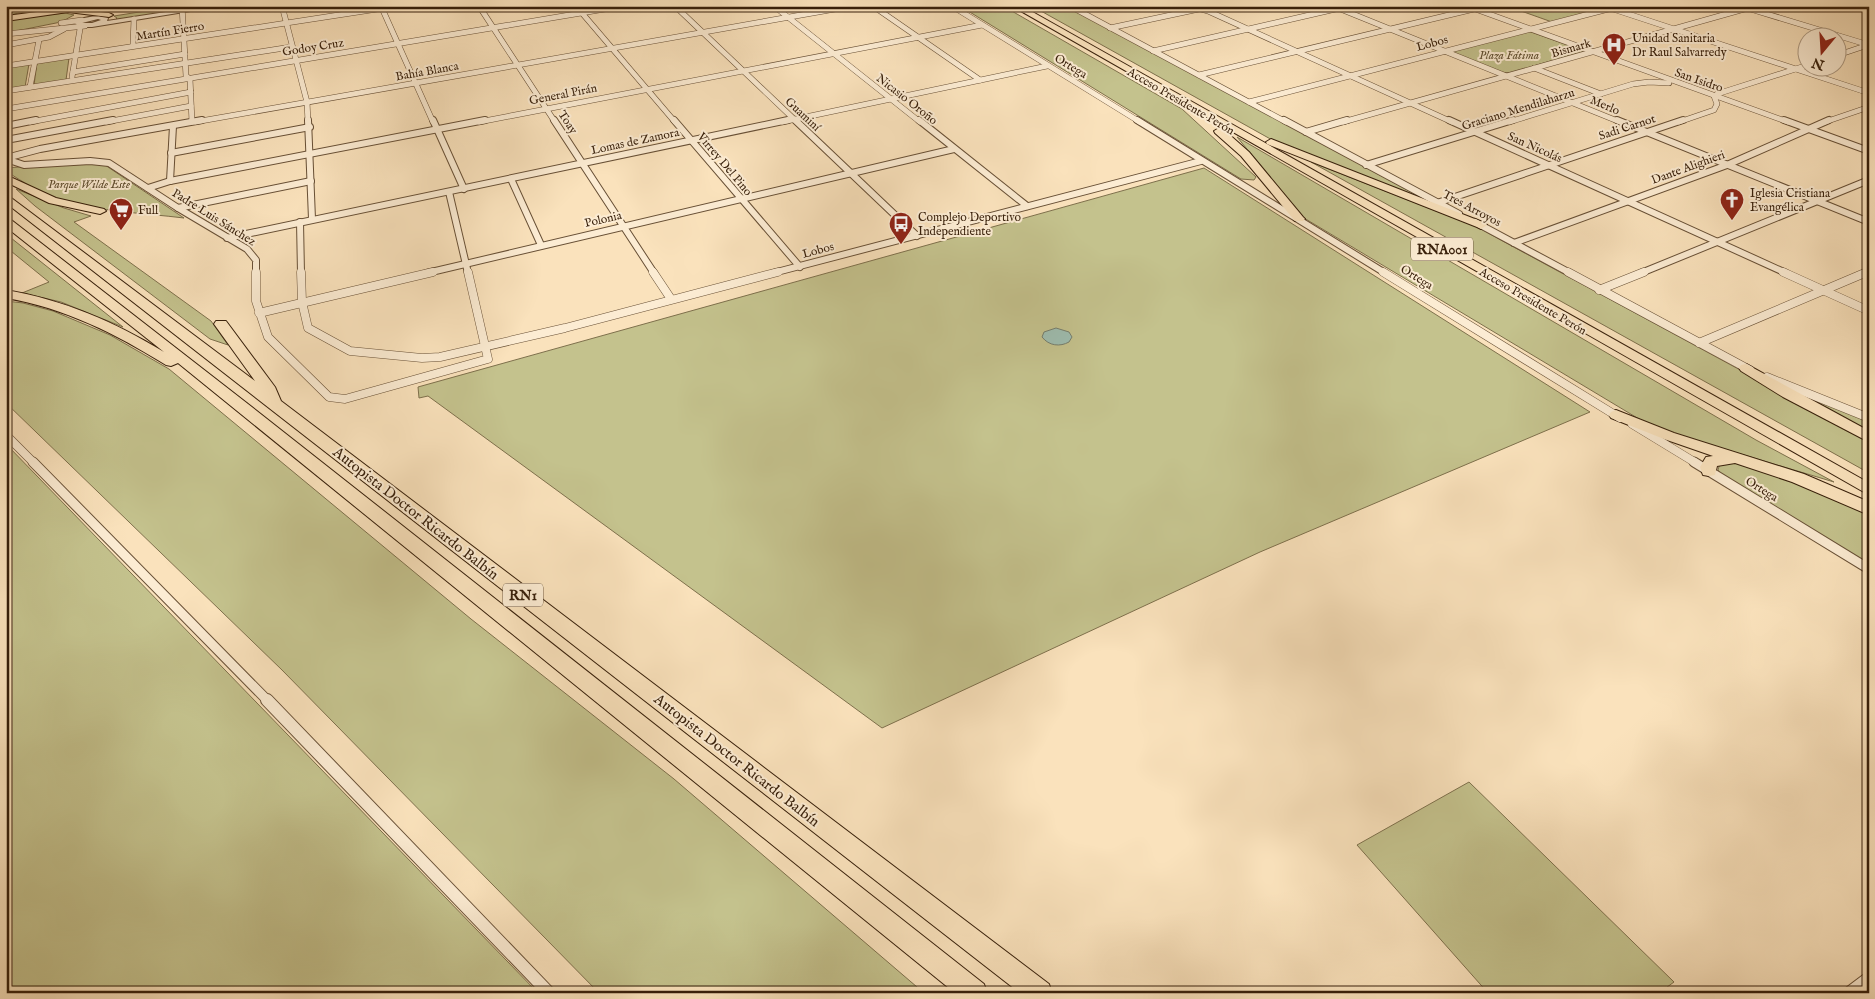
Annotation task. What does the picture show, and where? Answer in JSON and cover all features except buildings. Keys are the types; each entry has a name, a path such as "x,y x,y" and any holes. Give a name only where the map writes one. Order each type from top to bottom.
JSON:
{"highway":[{"name":"Acceso Presidente Perón","path":"1016,6 1869,490"},
{"name":"Acceso Presidente Perón","path":"1025,6 1869,481"},
{"path":"11,18 68,10 109,15"},
{"path":"11,18 68,12 76,14 82,24"},
{"path":"1154,86 1163,94 1206,120 1240,149 1299,219"},
{"path":"1216,114 1278,145 1380,187 1481,225"},
{"path":"6,178 53,201 100,211"},
{"name":"Autopista Doctor Ricardo Balbín","path":"6,197 1040,993"},
{"name":"Autopista Doctor Ricardo Balbín","path":"6,221 243,407 975,993"},
{"path":"6,294 33,298 88,317 126,334 243,407"},
{"path":"221,324 253,370 270,390 276,405"},
{"path":"1746,368 1788,394 1869,436"},
{"path":"1616,415 1660,433 1806,480 1869,509"},
{"path":"1709,471 1709,464 1716,459 1742,460"}],"street":[{"path":"98,20 134,19 182,9 218,6"},
{"path":"282,6 291,47 307,102 310,127 312,220"},
{"name":"Martín Fierro","path":"6,66 397,6"},
{"name":"Toay","path":"479,6 671,300"},
{"name":"Virrey Del Pino","path":"576,6 800,267"},
{"name":"Godoy Cruz","path":"6,109 623,6"},
{"name":"Guaminí","path":"675,6 852,172 917,236"},
{"name":"Nicasio Oroño","path":"774,6 1027,206"},
{"name":"Bahía Blanca","path":"6,159 40,150 192,122 852,6"},
{"path":"872,6 980,80"},
{"name":"Ortega","path":"952,6 1201,161 1299,219 1869,569"},
{"name":"Tres Arroyos","path":"1070,6 1746,368 1869,418"},
{"name":"San Nicolás","path":"1191,6 1296,51 1869,311"},
{"path":"1110,28 1212,6"},
{"path":"1153,51 1336,7 1348,6"},
{"name":"San Isidro","path":"1467,6 1869,151"},
{"path":"1199,75 1484,6"},
{"path":"1603,6 1869,93"},
{"name":"Lobos","path":"1249,102 1620,6"},
{"path":"1740,6 1869,45"},
{"name":"Bismark","path":"1306,132 1755,6"},
{"path":"1855,6 1869,9"},
{"path":"382,7 415,84 464,189"},
{"name":"Merlo","path":"1336,7 1869,222"},
{"path":"8,34 64,28 98,20 109,15 158,8"},
{"path":"182,9 187,78 190,80 192,122"},
{"path":"133,44 134,19"},
{"path":"8,34 82,24"},
{"path":"72,80 82,24"},
{"name":"General Pirán","path":"148,188 170,181 982,25"},
{"path":"6,44 39,40 52,36 64,28"},
{"path":"30,87 39,40"},
{"path":"1848,52 1869,45"},
{"path":"6,91 291,47"},
{"path":"73,72 185,54"},
{"name":"Lomas de Zamora","path":"227,238 1048,66"},
{"path":"1534,68 1601,94"},
{"path":"1714,96 1798,68"},
{"name":"Graciano Mendilaharzu","path":"1366,165 1641,83 1677,83"},
{"path":"6,126 191,92"},
{"name":"Sadi Carnot","path":"1437,203 1714,110 1717,103 1714,96"},
{"path":"6,140 191,106"},
{"name":"Dante Alighieri","path":"1514,243 1727,165 1807,129 1869,107"},
{"path":"170,181 173,126"},
{"path":"171,153 310,127"},
{"name":"Polonia","path":"259,313 954,149"},
{"name":"Padre Luis Sánchez","path":"6,159 24,165 84,161 104,162 112,165 178,208 247,249 254,257 259,313 271,342 329,397 336,399 345,398 485,362 489,358 486,346"},
{"name":"Lobos","path":"300,222 302,302 308,328 344,349 376,355 422,358 440,357 800,267 1201,161"},
{"path":"511,179 541,245"},
{"path":"1599,290 1869,180"},
{"path":"178,208 311,181"},
{"path":"449,192 464,264 486,346"},
{"path":"1699,343 1869,270"},
{"path":"6,435 239,672 549,993"},
{"path":"1849,993 1869,978"}],"green space":[{"path":"6,6 67,6 6,15"},
{"path":"177,6 177,11 114,21 117,18 114,16"},
{"path":"960,6 1003,6 1182,109 1256,177 1254,180 1241,179"},
{"path":"1032,6 1067,6 1439,207 1274,141"},
{"path":"1507,6 1563,6 1585,13 1552,22"},
{"path":"65,13 74,15 61,22 6,33 6,20"},
{"name":"Plaza Fátima","path":"1528,31 1584,51 1510,73 1500,72 1454,53 1454,51"},
{"path":"69,58 66,80 34,85 37,63"},
{"path":"29,64 25,87 6,90 6,68"},
{"path":"1237,137 1756,440 1834,482 1654,428 1304,218"},
{"name":"Parque Wilde Este","path":"79,162 105,165 184,218 107,210 76,204 46,194 6,171 6,168"},
{"path":"1311,162 1477,227 1869,440 1869,473"},
{"path":"1204,168 1590,412 1260,552 882,728 428,396 419,398 418,387"},
{"path":"16,189 64,208 91,216 74,222 211,321 228,345 210,339 35,206"},
{"path":"6,234 123,327 61,302 22,293 49,282 6,247"},
{"path":"6,301 23,303 53,311 110,335 169,369 471,619 674,779 924,993 599,993 282,670 6,403"},
{"path":"1780,385 1869,421 1869,433"},
{"path":"6,444 538,993 6,993"},
{"path":"1732,462 1801,486 1869,515 1869,565 1726,478 1718,470 1720,463"},
{"path":"1469,782 1674,982 1659,993 1488,993 1357,845"}],"shaded area":[{"path":"1056,328 1069,332 1072,337 1069,342 1055,345 1042,337 1044,332"}],"place":[{"name":"Unidad Sanitaria Dr Raul Salvarredy","path":"1614,66"},
{"name":"Iglesia Cristiana Evangélica","path":"1732,221"},
{"name":"Full","path":"121,231"},
{"name":"Complejo Deportivo Independiente","path":"901,245"}]}
